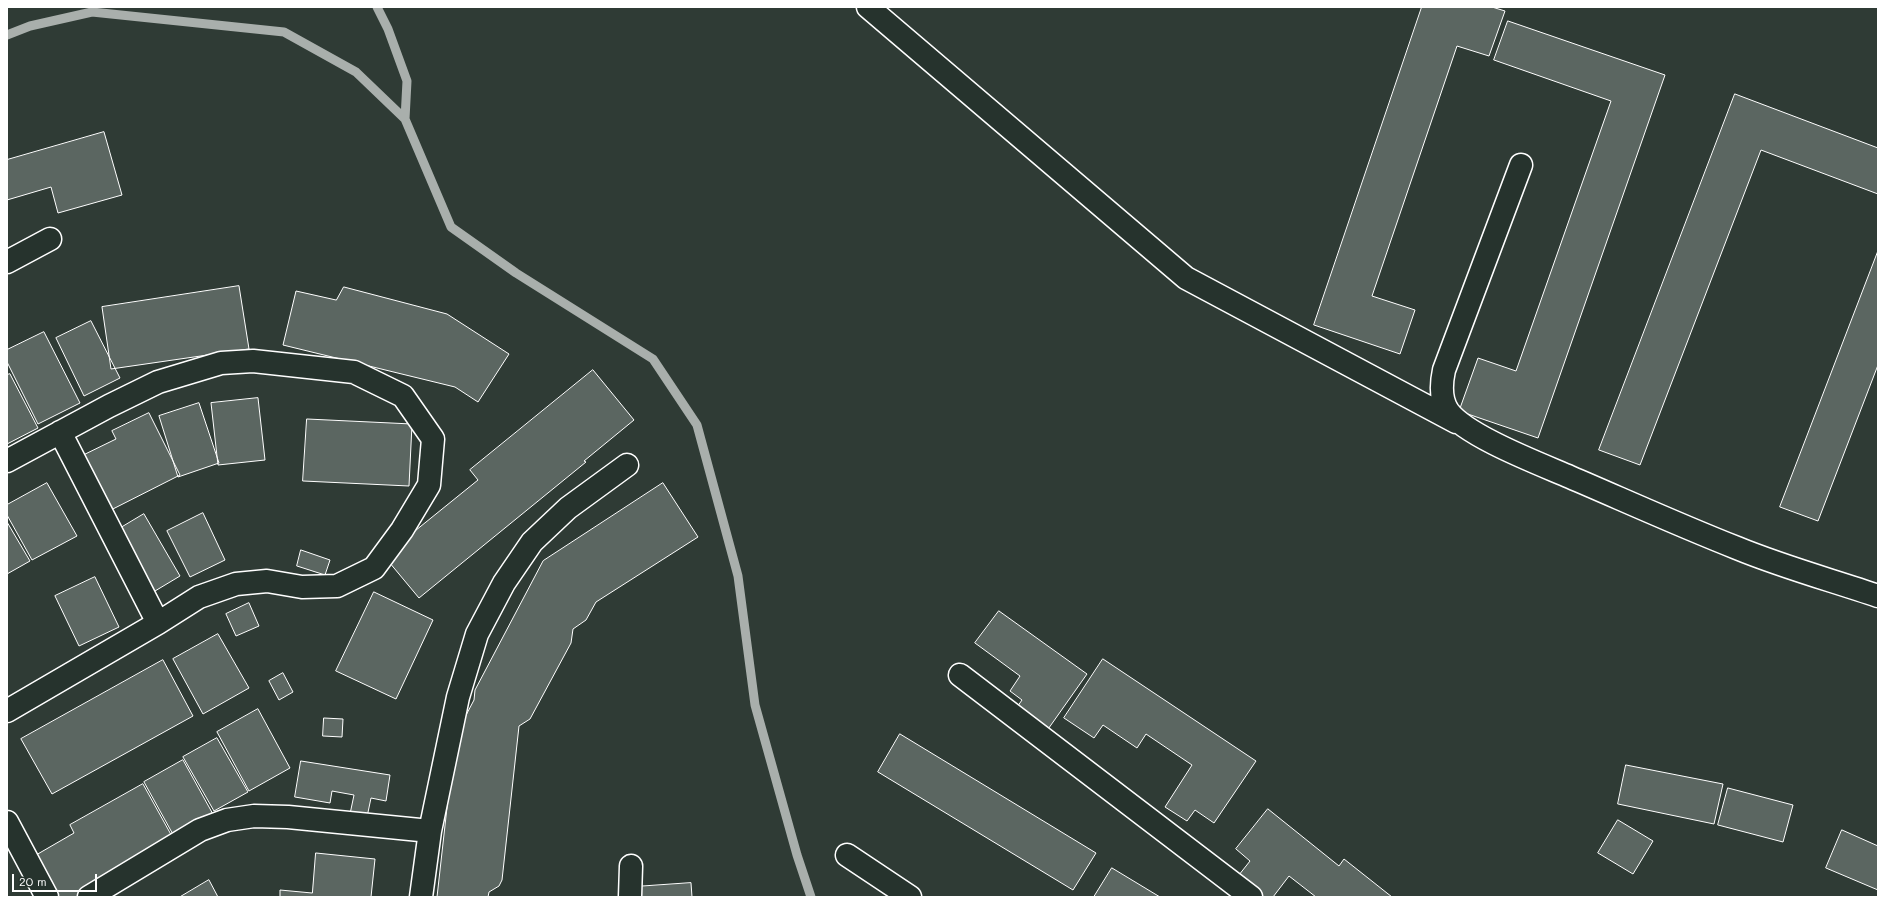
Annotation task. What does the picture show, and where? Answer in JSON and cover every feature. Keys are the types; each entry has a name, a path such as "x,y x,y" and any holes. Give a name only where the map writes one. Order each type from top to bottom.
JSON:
{"street":[{"path":"868,7 1186,278 1486,439 1546,467 1738,549 1878,596"},
{"path":"1462,425 1448,411 1443,398 1441,385 1444,370 1521,165"},
{"path":"7,262 50,239"},
{"path":"7,461 109,406 158,382 221,363 253,361 354,372 403,396 433,439 430,485 402,530 374,568 337,586 302,587 266,581 236,584 199,597 158,623 7,711"},
{"path":"60,432 158,623"},
{"path":"421,897 430,831 458,697 477,634 504,583 532,542 568,508 627,465"},
{"path":"960,675 1251,897"},
{"path":"89,897 200,830 227,820 254,816 288,816 430,831"},
{"path":"7,822 47,897"},
{"path":"847,855 910,897"},
{"path":"630,897 631,866"}],"building":[{"path":"1422,7 1492,7 1505,11 1489,56 1457,46 1372,296 1415,310 1400,354 1314,325"},
{"path":"1508,21 1665,75 1538,438 1459,411 1478,358 1516,371 1611,101 1494,60"},
{"path":"1735,94 1878,148 1878,194 1761,150 1640,465 1599,450"},
{"path":"104,132 122,195 58,213 51,187 7,200 7,160"},
{"path":"1878,251 1878,365 1818,521 1780,507"},
{"path":"239,286 249,349 111,369 102,307"},
{"path":"344,287 447,314 509,354 478,402 455,387 283,345 296,291 336,300"},
{"path":"91,321 120,378 84,396 56,338"},
{"path":"44,332 80,403 38,424 7,362 7,350"},
{"path":"593,370 634,420 584,461 586,462 419,598 384,556 478,480 470,470"},
{"path":"10,374 38,428 7,444 7,375"},
{"path":"258,398 265,460 218,465 211,403"},
{"path":"199,403 219,463 178,477 159,416"},
{"path":"149,413 180,475 101,515 73,460 116,439 112,431"},
{"path":"307,419 412,424 409,486 303,481"},
{"path":"47,483 77,536 32,560 7,515 7,505"},
{"path":"663,483 698,537 596,602 586,620 573,629 571,643 530,719 519,726 502,880 499,886 489,892 488,897 437,897 455,736 474,700 475,690 543,561"},
{"path":"203,513 225,560 190,577 167,531"},
{"path":"144,514 180,576 150,594 114,532"},
{"path":"7,522 30,561 7,574"},
{"path":"301,550 330,560 325,575 297,566"},
{"path":"95,577 119,627 79,646 55,596"},
{"path":"374,592 433,620 396,699 336,671"},
{"path":"249,603 259,626 236,636 226,614"},
{"path":"999,611 1087,674 1046,732 1015,710 1022,700 1010,691 1020,676 975,643"},
{"path":"218,634 249,688 203,714 173,659"},
{"path":"1103,659 1256,761 1214,823 1195,810 1187,821 1165,807 1192,765 1146,734 1137,748 1103,725 1094,738 1064,718"},
{"path":"163,660 193,716 52,794 21,739"},
{"path":"283,673 293,692 279,700 269,681"},
{"path":"258,709 290,768 249,791 217,732"},
{"path":"324,718 343,719 342,737 323,736"},
{"path":"900,734 1096,853 1073,890 878,772"},
{"path":"217,738 248,792 214,811 183,757"},
{"path":"183,760 214,816 175,838 144,782"},
{"path":"301,761 390,775 386,801 371,798 367,817 350,814 354,795 332,791 330,803 295,797"},
{"path":"1626,765 1723,784 1714,824 1618,804"},
{"path":"143,784 174,840 89,897 58,897 36,855 74,833 70,825"},
{"path":"1728,788 1793,805 1783,842 1718,825"},
{"path":"1268,809 1339,866 1344,859 1392,897 1316,897 1289,876 1273,897 1246,897 1231,885 1250,861 1236,849"},
{"path":"1618,820 1653,841 1633,874 1598,853"},
{"path":"1842,830 1878,846 1878,890 1826,868"},
{"path":"316,853 375,859 371,897 280,897 280,890 312,893"},
{"path":"1112,868 1160,897 1094,897"},
{"path":"209,880 218,897 180,897"},
{"path":"691,883 692,897 635,897 634,887"}],"waterway":[{"path":"377,7 388,29 407,81 405,119 451,227 516,273 653,359 697,425 738,576 755,705 797,855 811,897"},
{"path":"7,35 30,26 92,12 284,32 356,72 405,119"}]}
